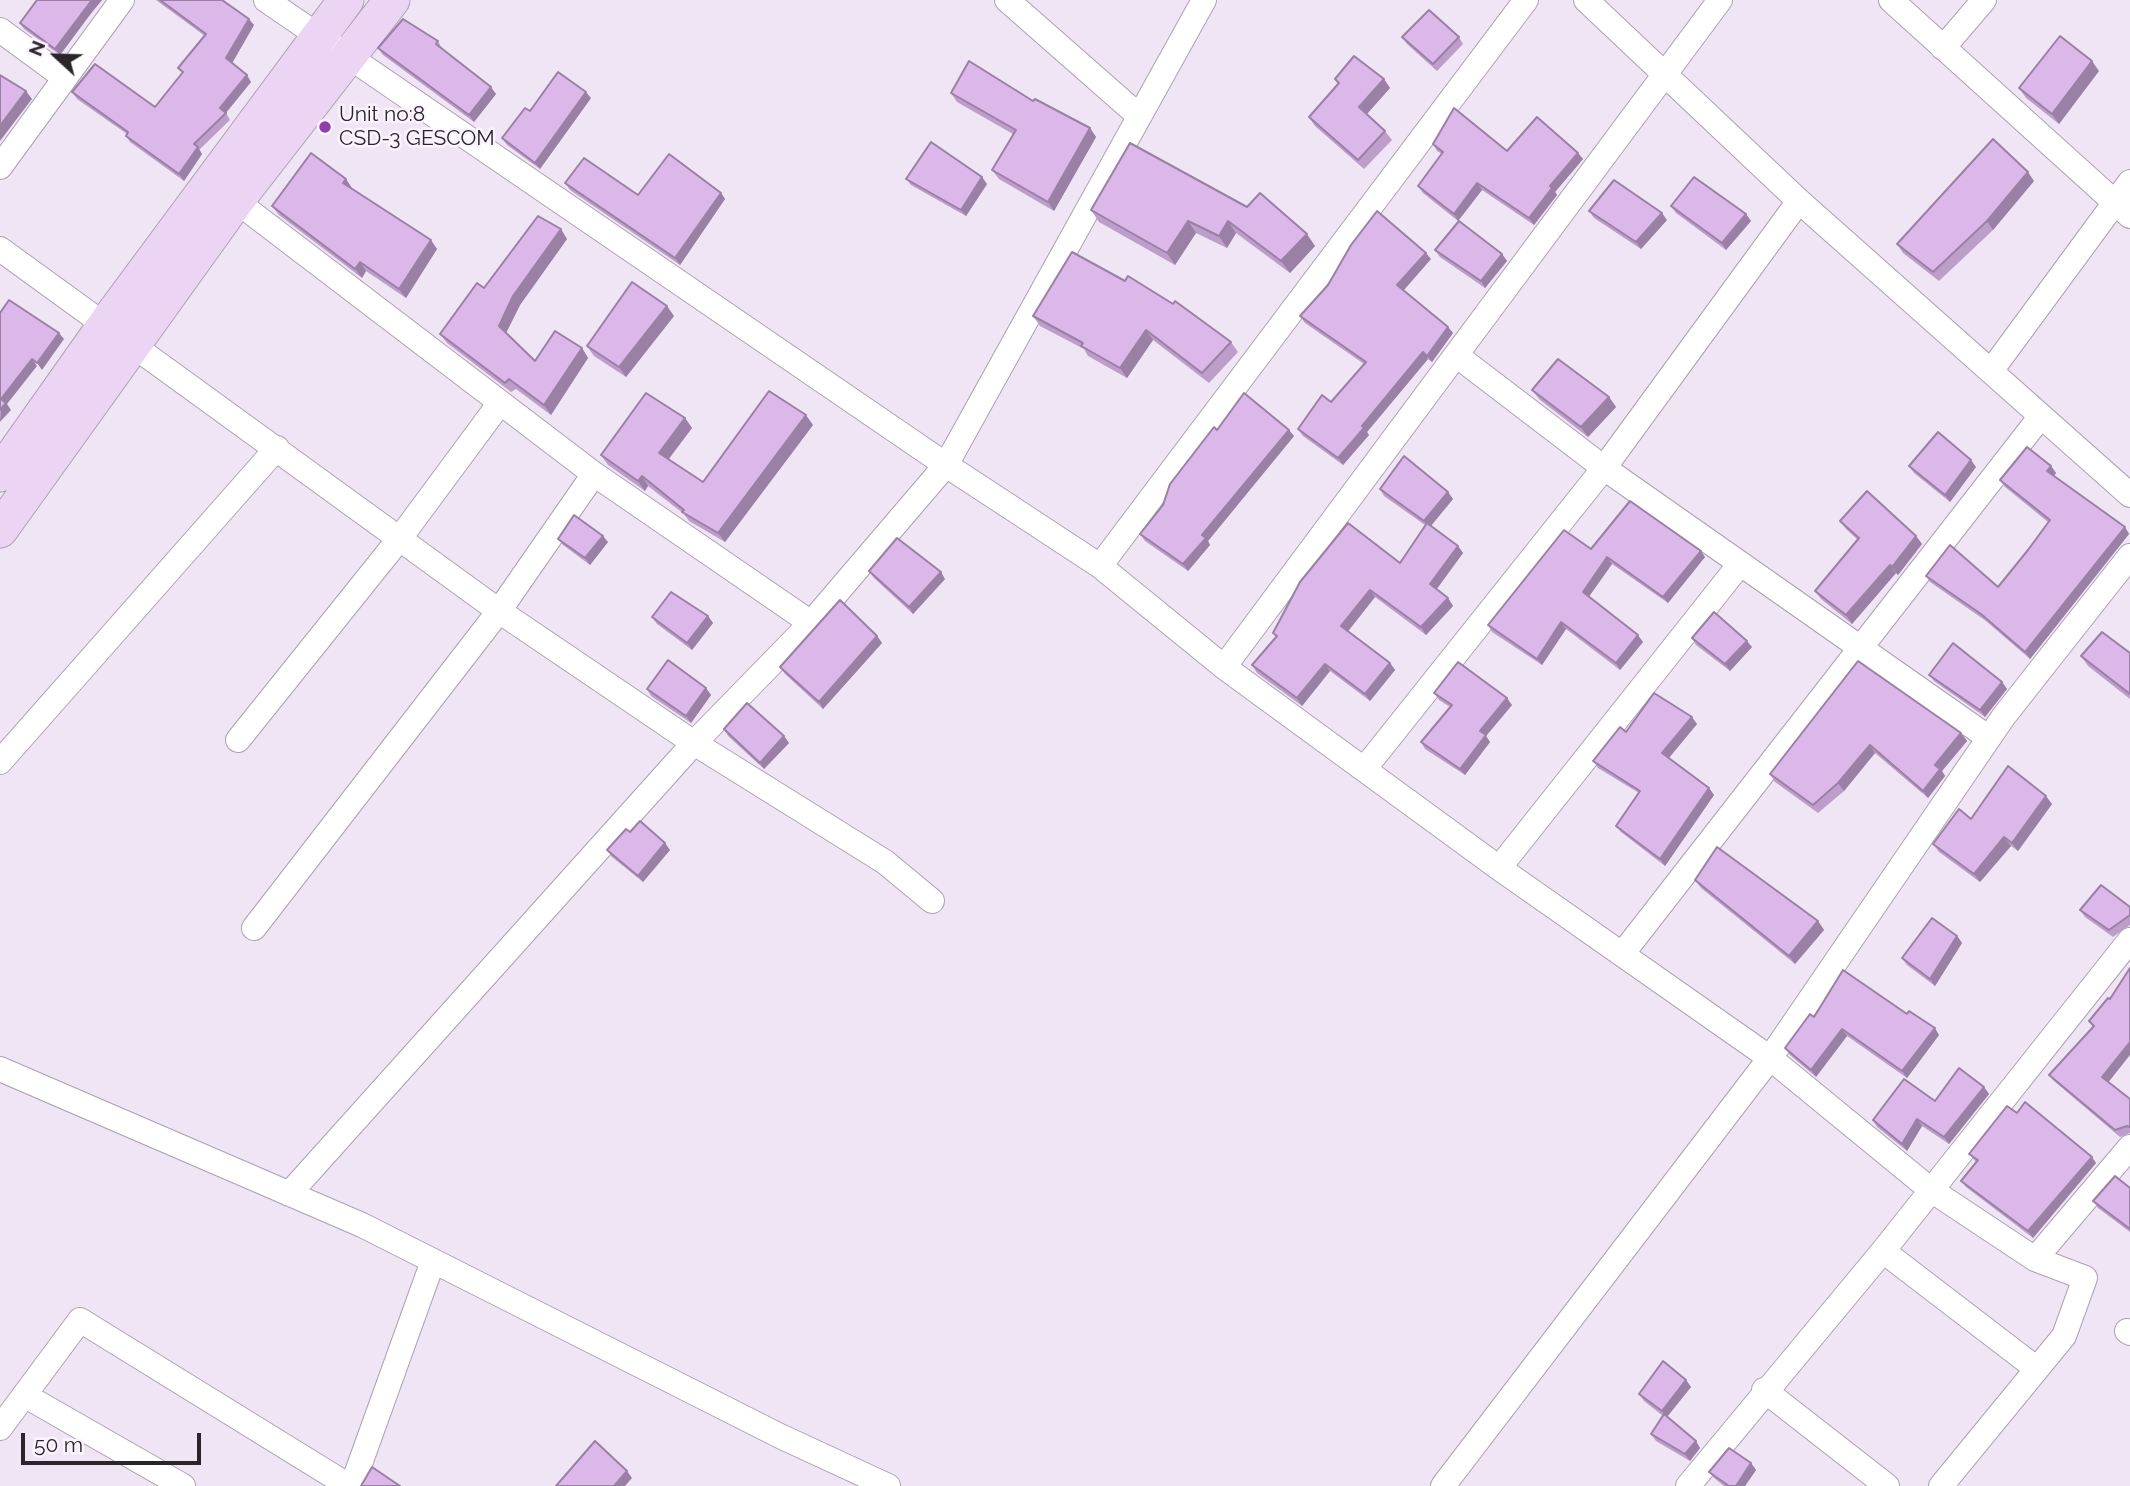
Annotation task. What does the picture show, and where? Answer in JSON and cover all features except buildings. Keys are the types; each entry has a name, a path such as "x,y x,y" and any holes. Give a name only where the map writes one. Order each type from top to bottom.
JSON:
{"street":[{"path":"0,167 122,0"},
{"path":"266,0 946,465 1100,566 1224,667 1499,868 1770,1058 1931,1190 2035,1259 2085,1278 2064,1336 1941,1486"},
{"path":"0,530 119,333 318,37 346,0"},
{"path":"0,474 119,333 236,201 391,0"},
{"path":"289,1194 694,743 811,622 946,465 1204,0"},
{"path":"1100,566 1526,0"},
{"path":"1586,0 1799,201 2130,495"},
{"path":"1224,667 1720,0"},
{"path":"1891,0 2122,208"},
{"path":"1943,48 1984,0"},
{"path":"1015,3 1139,116"},
{"path":"0,30 64,77"},
{"path":"1991,371 2122,208 2130,182"},
{"path":"236,201 594,474 811,622"},
{"path":"1365,768 1604,468 1799,201"},
{"path":"0,249 499,611 694,743 885,862 932,901"},
{"path":"1456,355 1604,468 1989,738"},
{"path":"238,740 400,538 500,403"},
{"path":"1623,953 2040,416"},
{"path":"0,762 277,448"},
{"path":"254,928 499,611 594,474"},
{"path":"1444,1486 1770,1058 1989,738 2130,556"},
{"path":"1499,868 1740,564"},
{"path":"1688,1486 1764,1390 1883,1251 2130,940"},
{"path":"0,1069 289,1194 433,1261 888,1486"},
{"path":"2035,1259 2130,1147"},
{"path":"1883,1251 2037,1369"},
{"path":"0,1428 80,1320 351,1486 433,1261"},
{"path":"1764,1390 1887,1486"},
{"path":"24,1395 183,1486"}],"place":[{"name":"Unit no:8 CSD-3 GESCOM","path":"325,127"}]}
